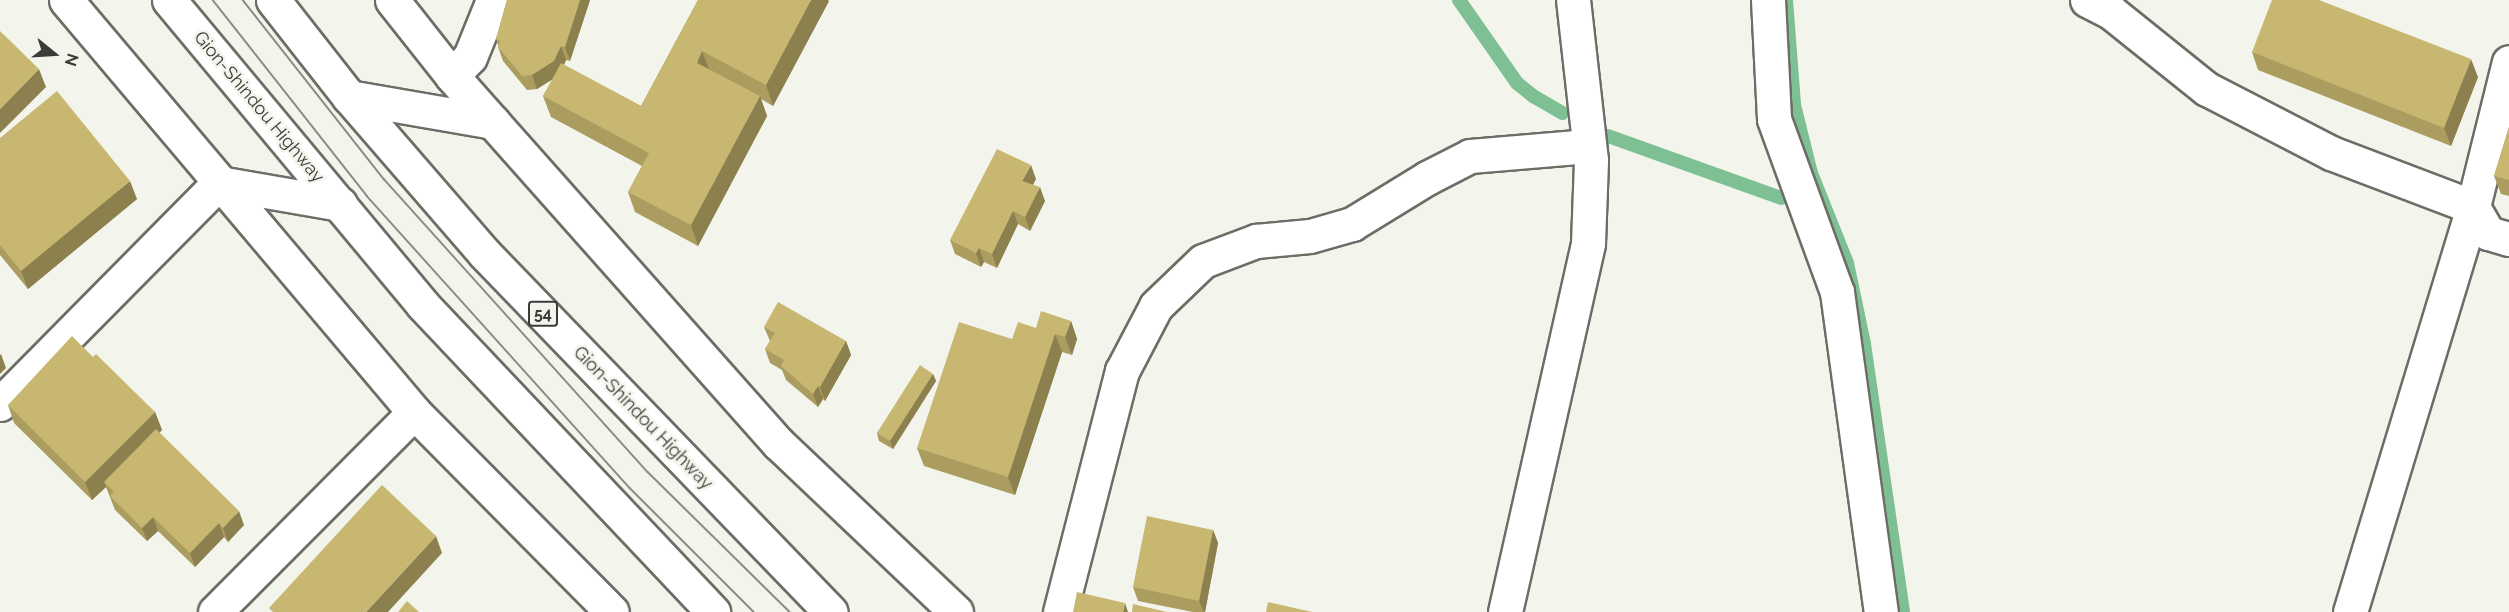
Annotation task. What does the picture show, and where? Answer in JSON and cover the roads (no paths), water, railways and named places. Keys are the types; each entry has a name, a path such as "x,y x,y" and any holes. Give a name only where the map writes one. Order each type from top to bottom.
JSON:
{"main road":[{"path":"66,0 414,412 612,612"},
{"name":"Gion-Shindou Highway","path":"169,0 422,304 714,612"},
{"name":"Gion-Shindou Highway","path":"273,0 350,97 484,253 831,612"},
{"path":"392,0 452,76 779,444 956,612"},
{"path":"452,76 470,57 494,0"},
{"path":"1505,612 1588,243 1589,146 1574,0"},
{"path":"1768,0 1774,119 1837,292 1881,612"},
{"path":"2087,0 2112,13 2207,89 2331,153 2473,207 2488,232 2509,239"},
{"path":"2350,612 2473,207 2509,62"},
{"path":"350,97 493,122"},
{"path":"1060,612 1122,371 1156,306 1203,261 1256,241 1310,236 1352,224 1427,178 1470,156 1589,146"},
{"path":"219,183 340,204"},
{"path":"0,404 219,183"},
{"path":"215,612 414,412"}],"waterway":[{"path":"1459,0 1517,83 1533,96 1563,113"},
{"path":"1786,0 1794,105 1811,173 1847,263 1864,344 1903,612"},
{"path":"1608,136 1781,198"}],"tram line":[{"path":"213,0 367,196 630,488 754,612"},
{"path":"243,0 384,179 648,472 790,612"}]}
